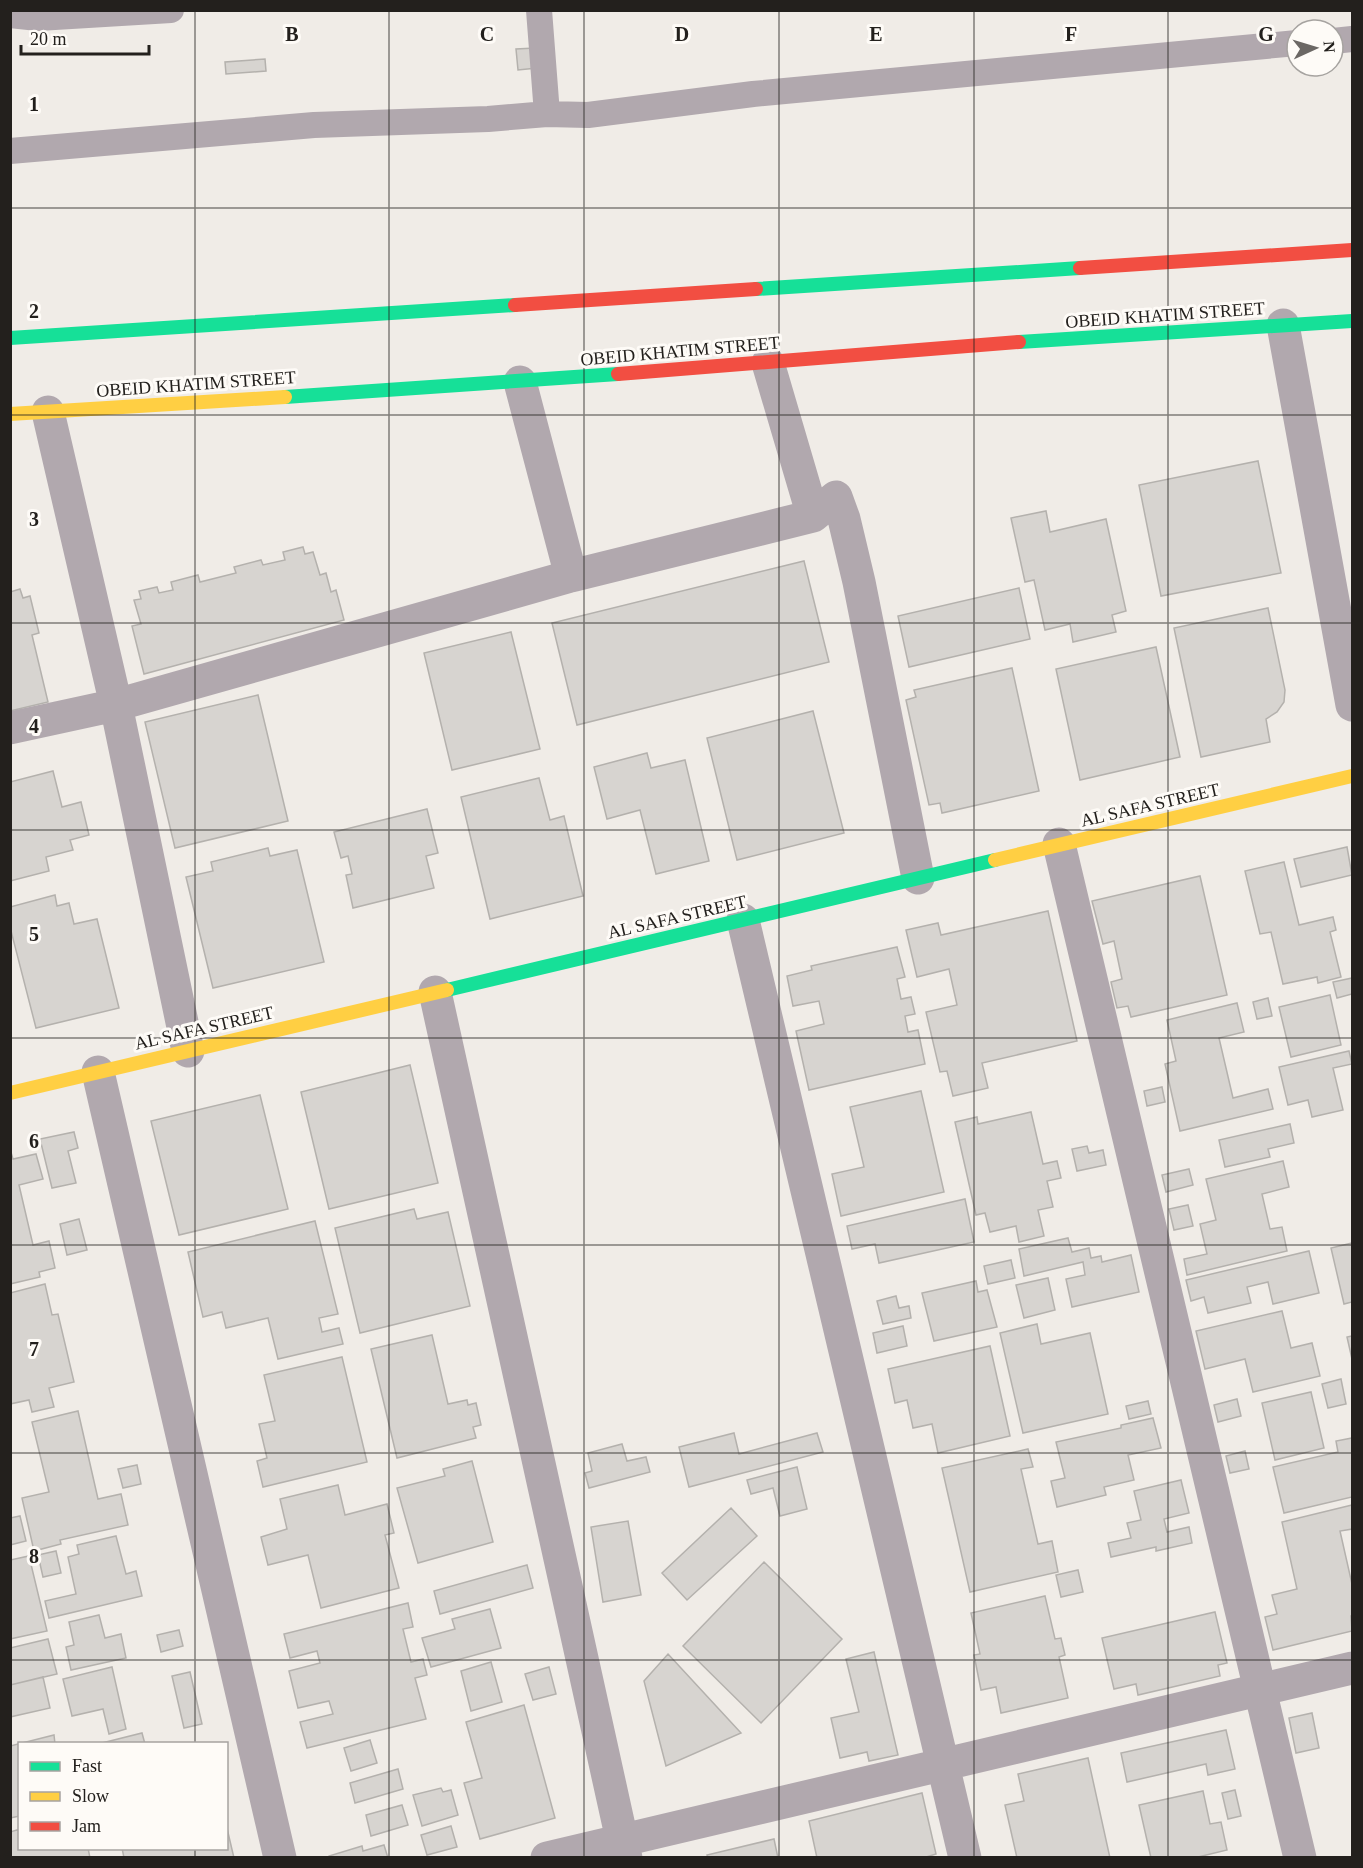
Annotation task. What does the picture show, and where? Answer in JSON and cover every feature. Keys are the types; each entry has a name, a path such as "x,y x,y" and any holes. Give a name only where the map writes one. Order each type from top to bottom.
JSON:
{"main road":[{"path":"10,338 1353,250"},
{"name":"OBEID KHATIM STREET","path":"10,414 520,382 971,345 1353,321"},
{"name":"AL SAFA STREET","path":"10,1093 1353,776"}],"street":[{"path":"1283,325 1353,705"},
{"path":"768,363 813,516"},
{"path":"520,382 571,576"},
{"path":"48,412 116,705 188,1051"},
{"path":"10,728 116,705 571,576 813,516 836,497 844,519 859,582 918,878"},
{"path":"1059,844 1300,1857"},
{"path":"743,920 965,1857"},
{"path":"435,992 624,1849"},
{"path":"98,1072 280,1857"},
{"path":"547,1857 624,1849 943,1764 1353,1668"}],"lane":[{"path":"10,15 171,10"},
{"path":"539,10 547,114"},
{"path":"10,151 314,124 547,114 588,115 765,93 1285,44"}],"building":[{"path":"535,48 537,68 518,70 516,49"},
{"path":"265,59 266,71 226,74 225,62"},
{"path":"1258,461 1281,573 1161,596 1139,485"},
{"path":"1046,511 1050,532 1106,519 1126,611 1112,615 1116,632 1073,642 1070,624 1045,630 1034,580 1025,582 1011,518"},
{"path":"303,547 305,554 313,552 320,575 326,573 331,592 336,590 344,620 144,674 132,626 141,624 134,600 141,599 139,591 157,587 159,593 173,590 171,582 198,575 200,582 236,573 234,567 261,560 263,565 285,560 283,552"},
{"path":"804,561 829,662 577,725 552,623"},
{"path":"1019,588 1030,639 909,667 898,616"},
{"path":"20,589 23,598 30,596 39,633 32,635 48,702 10,711 10,592"},
{"path":"1268,608 1285,690 1284,702 1277,712 1266,719 1270,742 1201,757 1174,628"},
{"path":"511,632 540,749 452,770 424,653"},
{"path":"1156,647 1180,757 1080,780 1056,669"},
{"path":"1012,668 1039,791 942,813 940,803 929,805 906,700 916,697 914,690"},
{"path":"258,695 288,821 175,848 145,722"},
{"path":"813,711 844,833 737,860 707,738"},
{"path":"647,753 651,768 685,760 709,861 656,874 640,810 607,819 594,767"},
{"path":"53,771 62,807 81,802 89,835 70,840 73,850 46,857 49,871 10,881 10,782"},
{"path":"539,778 550,820 564,816 583,896 490,919 461,797"},
{"path":"427,809 438,853 426,856 434,888 353,908 346,875 352,874 348,856 341,858 334,832"},
{"path":"1347,847 1352,875 1301,887 1294,859"},
{"path":"268,848 270,856 297,850 324,962 213,988 186,877 213,871 211,862"},
{"path":"1284,862 1299,925 1333,917 1336,930 1330,932 1341,977 1318,983 1317,977 1283,984 1271,932 1260,934 1245,871"},
{"path":"1200,876 1227,995 1131,1017 1128,1006 1117,1008 1111,982 1122,979 1114,941 1103,944 1092,901"},
{"path":"55,895 57,906 69,903 74,924 97,919 119,1008 36,1028 10,927 10,907"},
{"path":"1048,911 1077,1041 982,1063 988,1088 953,1096 947,1071 940,1072 926,1012 957,1005 949,969 917,977 906,930 938,923 941,935"},
{"path":"897,947 905,977 897,979 901,999 911,997 915,1014 905,1016 908,1032 918,1030 925,1064 809,1090 796,1031 824,1024 819,1001 793,1006 787,976 812,970 811,966"},
{"path":"1352,978 1352,994 1337,998 1333,982"},
{"path":"1330,995 1341,1045 1291,1057 1279,1007"},
{"path":"1268,998 1272,1016 1257,1019 1253,1002"},
{"path":"1237,1003 1244,1032 1219,1038 1233,1098 1268,1089 1273,1109 1180,1131 1165,1064 1176,1061 1167,1020"},
{"path":"1349,1051 1352,1064 1333,1068 1343,1110 1312,1117 1308,1100 1288,1105 1279,1067"},
{"path":"410,1065 438,1183 329,1209 301,1092"},
{"path":"1162,1087 1165,1102 1147,1106 1144,1091"},
{"path":"921,1091 944,1192 841,1216 832,1174 864,1167 850,1107"},
{"path":"260,1095 288,1209 179,1235 151,1121"},
{"path":"1031,1112 1043,1164 1057,1161 1061,1178 1047,1181 1053,1207 1038,1210 1044,1236 1019,1242 1016,1226 990,1232 985,1213 976,1215 955,1122 977,1117 978,1124"},
{"path":"1290,1124 1294,1143 1268,1149 1270,1157 1225,1167 1219,1140"},
{"path":"74,1132 78,1148 68,1151 76,1183 52,1188 40,1139"},
{"path":"1087,1146 1089,1153 1103,1150 1106,1165 1077,1171 1072,1149"},
{"path":"10,1149 13,1159 36,1154 43,1179 19,1185 33,1245 49,1241 55,1268 39,1272 40,1277 10,1284"},
{"path":"1283,1161 1289,1187 1262,1194 1270,1229 1282,1227 1287,1251 1187,1275 1184,1259 1207,1254 1200,1224 1216,1220 1206,1179"},
{"path":"1189,1169 1193,1185 1166,1192 1162,1175"},
{"path":"965,1199 974,1242 879,1263 875,1244 852,1249 847,1226"},
{"path":"1188,1205 1193,1226 1174,1230 1169,1209"},
{"path":"414,1209 417,1219 448,1212 470,1306 360,1333 335,1228"},
{"path":"79,1219 87,1250 67,1255 60,1224"},
{"path":"315,1221 338,1314 319,1318 322,1332 339,1328 343,1344 278,1359 268,1318 226,1328 222,1312 203,1317 188,1252"},
{"path":"1068,1238 1072,1252 1089,1248 1091,1258 1101,1256 1102,1262 1131,1255 1139,1292 1072,1307 1066,1279 1085,1275 1083,1262 1024,1276 1019,1249"},
{"path":"1352,1243 1352,1302 1344,1304 1331,1248"},
{"path":"1309,1251 1319,1293 1273,1304 1268,1282 1247,1287 1251,1303 1208,1313 1204,1297 1191,1301 1186,1280"},
{"path":"1011,1260 1015,1278 988,1284 984,1266"},
{"path":"1048,1278 1055,1310 1024,1318 1016,1285"},
{"path":"976,1281 978,1292 987,1290 997,1327 934,1341 922,1293"},
{"path":"45,1284 52,1315 58,1314 74,1382 49,1388 54,1407 32,1412 29,1400 10,1404 10,1293"},
{"path":"896,1296 899,1308 909,1306 911,1318 883,1324 877,1301"},
{"path":"1282,1311 1291,1348 1312,1343 1320,1376 1253,1392 1245,1359 1205,1369 1196,1331"},
{"path":"1037,1324 1041,1344 1090,1333 1108,1414 1023,1433 1000,1333"},
{"path":"903,1326 907,1346 877,1353 873,1333"},
{"path":"432,1335 448,1404 467,1400 468,1405 476,1403 481,1425 473,1427 476,1438 397,1458 371,1349"},
{"path":"1352,1336 1352,1359 1347,1337"},
{"path":"990,1346 1010,1436 938,1453 932,1424 913,1428 907,1400 895,1403 888,1369"},
{"path":"342,1357 367,1462 263,1487 257,1461 267,1458 259,1424 275,1421 264,1375"},
{"path":"1341,1379 1346,1404 1328,1408 1322,1384"},
{"path":"1311,1392 1324,1448 1275,1460 1262,1403"},
{"path":"1237,1399 1241,1416 1218,1422 1214,1405"},
{"path":"1148,1401 1151,1414 1129,1419 1126,1406"},
{"path":"78,1411 98,1499 121,1494 128,1525 60,1540 61,1544 34,1551 22,1498 49,1492 32,1422"},
{"path":"1153,1418 1161,1448 1128,1455 1134,1480 1104,1487 1106,1495 1057,1507 1051,1481 1065,1478 1056,1442 1121,1428 1121,1425"},
{"path":"734,1433 739,1454 817,1433 823,1452 689,1487 679,1447"},
{"path":"1352,1438 1352,1497 1284,1513 1273,1467 1338,1452 1336,1441"},
{"path":"622,1444 627,1461 646,1457 650,1472 589,1488 585,1473 592,1471 588,1453"},
{"path":"1028,1449 1033,1467 1021,1469 1038,1544 1052,1541 1058,1572 970,1592 942,1468"},
{"path":"1245,1451 1249,1469 1230,1473 1226,1456"},
{"path":"472,1461 493,1542 418,1563 397,1488 445,1476 443,1469"},
{"path":"137,1465 141,1484 123,1488 118,1469"},
{"path":"797,1467 807,1509 780,1516 773,1488 751,1494 747,1480"},
{"path":"1181,1480 1189,1513 1164,1519 1167,1532 1189,1527 1192,1543 1156,1551 1156,1547 1111,1557 1108,1543 1131,1538 1127,1523 1141,1520 1134,1491"},
{"path":"338,1485 345,1515 387,1504 394,1533 385,1535 399,1588 321,1608 308,1555 268,1565 261,1537 287,1529 280,1499"},
{"path":"1352,1505 1352,1529 1340,1531 1352,1584 1352,1631 1273,1650 1265,1617 1277,1614 1272,1595 1297,1589 1282,1522"},
{"path":"731,1508 757,1536 687,1600 662,1573"},
{"path":"20,1516 26,1541 10,1545 10,1518"},
{"path":"628,1521 641,1595 603,1602 591,1527"},
{"path":"116,1536 126,1574 136,1571 142,1596 49,1618 45,1601 76,1594 68,1557 79,1554 77,1545"},
{"path":"56,1551 61,1573 43,1577 38,1555"},
{"path":"29,1556 47,1631 10,1639 10,1560"},
{"path":"764,1562 842,1639 761,1723 683,1646"},
{"path":"527,1565 533,1588 440,1614 434,1591"},
{"path":"1078,1570 1083,1592 1061,1597 1056,1575"},
{"path":"1045,1596 1055,1639 1061,1638 1065,1655 1059,1657 1068,1698 1001,1713 996,1687 981,1690 974,1655 980,1654 971,1613"},
{"path":"408,1603 413,1627 403,1629 411,1662 423,1659 427,1675 415,1678 426,1719 307,1748 300,1722 333,1714 329,1701 298,1708 289,1671 320,1663 317,1651 290,1658 284,1634"},
{"path":"490,1609 501,1648 431,1667 422,1638 455,1629 452,1619"},
{"path":"1215,1612 1227,1663 1218,1665 1220,1676 1138,1695 1136,1684 1114,1689 1102,1638"},
{"path":"99,1615 105,1638 121,1634 126,1658 71,1670 66,1647 74,1645 69,1622"},
{"path":"179,1630 183,1646 161,1652 157,1635"},
{"path":"48,1639 57,1674 10,1685 10,1648"},
{"path":"874,1652 898,1755 869,1761 867,1752 840,1758 831,1718 859,1712 846,1659"},
{"path":"668,1654 741,1733 666,1766 644,1681"},
{"path":"491,1662 502,1702 471,1711 461,1671"},
{"path":"112,1667 126,1729 109,1734 103,1709 72,1716 63,1679"},
{"path":"549,1667 556,1694 533,1700 525,1674"},
{"path":"190,1672 202,1724 184,1728 172,1676"},
{"path":"43,1677 50,1708 10,1717 10,1685"},
{"path":"524,1705 555,1818 480,1839 464,1783 482,1778 466,1722"},
{"path":"1312,1713 1319,1748 1296,1753 1289,1718"},
{"path":"1226,1730 1235,1769 1208,1775 1206,1764 1127,1782 1121,1753"},
{"path":"142,1733 144,1742 106,1742"},
{"path":"54,1735 55,1742 26,1742"},
{"path":"370,1740 377,1763 351,1771 344,1748"},
{"path":"18,1744 18,1816 10,1818 10,1746"},
{"path":"1088,1758 1110,1858 1017,1858 1005,1805 1024,1801 1018,1774"},
{"path":"398,1769 403,1789 355,1803 350,1783"},
{"path":"441,1788 443,1792 451,1790 458,1815 422,1826 413,1795"},
{"path":"1235,1790 1241,1816 1228,1819 1222,1793"},
{"path":"1203,1791 1210,1824 1221,1822 1227,1850 1194,1858 1151,1858 1139,1805"},
{"path":"922,1793 936,1854 923,1858 817,1858 809,1821"},
{"path":"402,1805 408,1825 371,1836 366,1815"},
{"path":"451,1826 457,1847 427,1855 421,1835"},
{"path":"18,1830 18,1850 88,1850 90,1858 10,1858 10,1832"},
{"path":"228,1832 234,1858 124,1858 122,1850 228,1850"},
{"path":"774,1839 778,1858 708,1858 707,1855"},
{"path":"384,1845 388,1858 329,1858 329,1856 362,1846 363,1851"}],"traffic: fast":[{"path":"756,289 1080,268"},
{"path":"10,338 515,305"},
{"path":"1019,342 1352,321"},
{"path":"285,397 618,374"},
{"path":"447,990 995,860"}],"traffic: slow":[{"path":"10,414 285,397"},
{"path":"995,860 1352,776"},
{"path":"10,1093 447,990"}],"traffic: jam":[{"path":"1080,268 1352,250"},
{"path":"515,305 756,289"},
{"path":"618,374 1019,342"}]}
